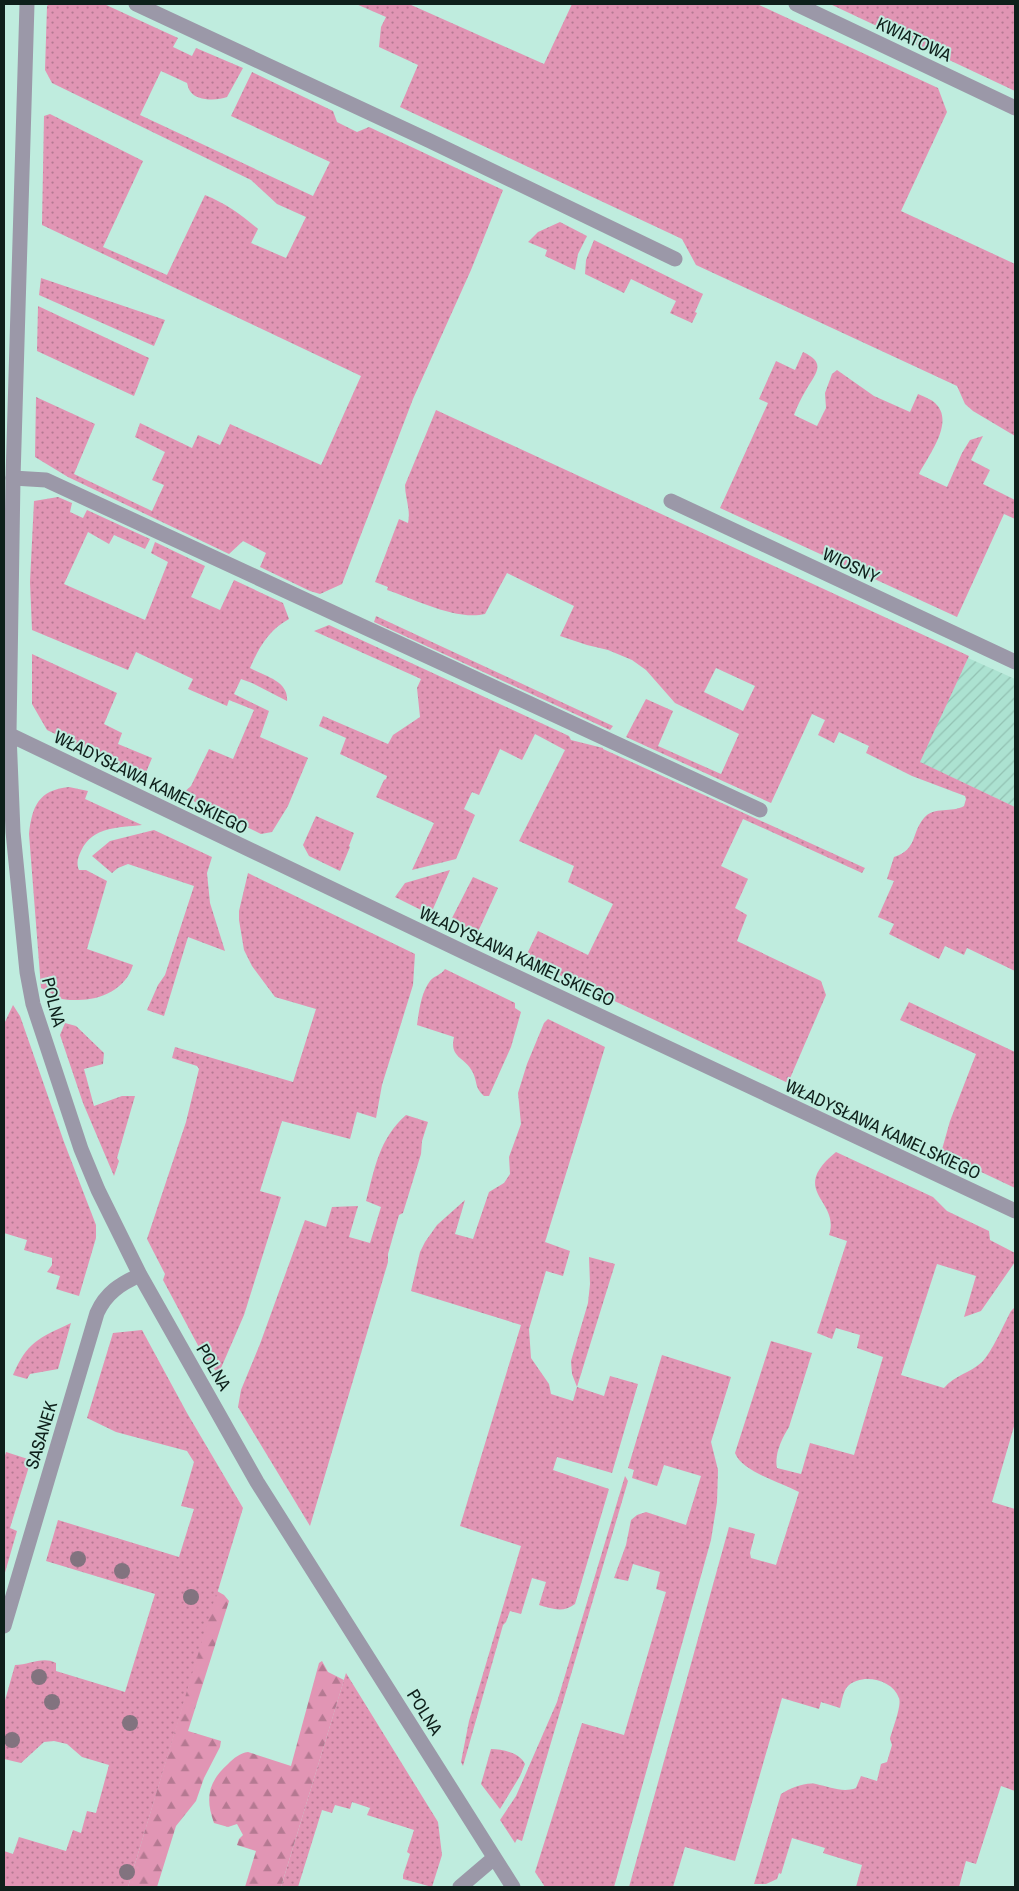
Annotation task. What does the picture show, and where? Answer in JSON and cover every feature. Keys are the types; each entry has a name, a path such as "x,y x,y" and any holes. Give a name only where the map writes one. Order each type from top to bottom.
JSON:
{"street":[{"name":"POLNA","path":"27,4 6,733 13,832 27,972 33,1004 82,1149 98,1190 140,1275 257,1482 513,1887"},
{"path":"136,4 428,140 675,259"},
{"name":"KWIATOWA","path":"796,4 1015,108"},
{"path":"13,478 46,480 760,810"},
{"name":"WIOSNY","path":"671,501 1015,662"},
{"name":"WŁADYSŁAWA KAMELSKIEGO","path":"6,733 459,950 1015,1211"},
{"name":"SASANEK","path":"4,1626 97,1313 108,1294 123,1283 140,1275"},
{"path":"460,1887 494,1858"}],"shaded area":[{"path":"968,658 1015,679 1015,807 919,762"}],"green space":[{"path":"49,4 104,4 178,38 173,47 192,56 196,48 243,68 227,97 218,99 197,97 190,91 187,83 161,71 140,115 313,196 330,162 231,116 252,72 333,111 337,122 357,132 369,127 503,190 471,270 413,399 342,584 320,594 310,591 260,567 266,553 243,541 229,554 68,477 35,457 36,397 95,424 74,474 152,511 164,485 152,480 165,452 135,437 140,423 192,448 198,435 220,445 230,424 321,465 361,376 42,225 44,116 50,114 143,161 103,247 167,275 205,195 233,210 258,229 251,243 286,258 306,217 277,204 251,180 52,83 45,70 47,6"},
{"path":"356,4 409,4 544,64 572,4 757,4 938,88 947,112 901,211 1015,264 1015,436 973,411 965,404 957,386 696,265 682,239 400,107 418,65 379,47 381,27 386,17"},
{"path":"830,4 1015,4 1015,91"},
{"path":"560,222 587,236 578,254 575,270 545,256 547,250 528,242 538,232"},
{"path":"594,240 703,294 692,323 670,313 676,301 631,279 624,293 585,274 586,260"},
{"path":"41,278 165,320 154,346 39,295"},
{"path":"38,306 149,358 134,396 37,351"},
{"path":"803,352 815,360 817,369 794,415 817,426 826,408 825,393 832,374 837,370 874,396 910,412 918,394 935,403 941,411 941,429 938,439 919,474 947,487 970,440 983,436 971,460 990,470 983,484 1015,500 1015,519 1004,514 957,617 720,508 768,403 759,399 776,361 795,370"},
{"path":"436,410 969,656 920,762 1015,807 1015,971 967,948 964,955 945,946 939,959 889,934 894,924 878,917 894,881 887,879 894,857 902,854 911,845 917,829 928,814 964,806 965,796 912,776 866,753 869,746 839,732 834,743 818,735 825,720 812,714 771,803 626,737 646,699 673,711 658,746 721,774 739,734 675,703 646,670 632,660 608,650 560,636 574,606 507,573 485,614 474,615 449,612 436,608 387,590 388,587 375,582 399,519 408,523 409,513 405,485","holes":["716,668 755,686 743,711 704,692"]},
{"path":"58,497 72,503 70,512 83,518 87,510 150,539 145,549 114,535 109,544 88,532 64,584 145,620 168,562 151,553 155,542 205,566 191,597 220,610 234,580 283,603 289,619 276,628 265,640 250,668 280,684 287,694 287,701 241,679 234,694 269,711 260,737 308,758 288,806 272,832 261,834 181,795 191,786 209,749 233,759 254,710 229,700 227,706 188,689 193,679 136,652 128,670 32,630 30,582 34,501"},
{"path":"376,616 613,726 610,730 374,622"},
{"path":"329,625 569,736 571,740 603,748 865,868 862,873 743,819 721,866 748,879 735,908 747,915 737,941 821,981 826,995 788,1083 534,963 527,954 538,931 588,955 613,904 568,882 574,866 519,841 565,750 535,734 522,760 500,749 479,795 472,792 464,809 475,815 456,859 412,870 434,823 376,797 387,776 340,754 346,738 319,726 323,716 388,744 393,735 420,717 417,688 421,679 314,631"},
{"path":"32,654 117,693 104,724 122,733 118,744 152,758 144,777 47,730 32,704"},
{"path":"69,787 88,791 85,799 142,825 115,828 99,833 86,843 78,858 79,870 86,870 107,881 87,949 133,965 125,981 111,992 95,998 72,1000 62,999 41,988 29,834 32,816 38,802 50,792"},
{"path":"316,816 354,833 340,871 309,856 303,845"},
{"path":"154,830 212,857 207,873 210,903 225,951 188,937 164,1016 147,1010 158,985 165,975 194,886 128,864 112,873 92,856 110,841"},
{"path":"450,870 433,909 421,910 395,897 405,883"},
{"path":"248,873 415,954 413,985 382,1085 376,1118 357,1112 350,1139 282,1121 260,1191 281,1197 244,1315 218,1375 210,1362 209,1366 163,1280 165,1274 147,1239 186,1122 199,1069 197,1066 172,1058 175,1047 293,1082 316,1009 275,997 252,966 244,950 239,911"},
{"path":"473,877 498,888 476,936 460,928 452,918"},
{"path":"445,969 515,1003 515,1008 521,1012 511,1047 489,1096 484,1096 481,1093 469,1066 458,1057 453,1044 454,1037 417,1025 424,991 432,979"},
{"path":"909,1002 1015,1052 1015,1188 941,1153 950,1121 976,1054 900,1020"},
{"path":"13,1005 20,1016 64,1142 96,1225 96,1238 79,1296 56,1289 60,1276 47,1272 52,1265 52,1258 24,1250 27,1240 4,1233 4,1024"},
{"path":"548,1019 605,1047 545,1242 570,1251 563,1276 546,1271 529,1329 531,1358 549,1384 551,1394 573,1401 577,1387 604,1396 610,1376 638,1384 612,1473 557,1457 553,1470 609,1489 575,1604 566,1609 553,1609 539,1605 546,1582 532,1578 521,1614 510,1611 503,1625 463,1766 461,1762 469,1721 521,1546 460,1526 521,1325 411,1291 420,1252 437,1225 465,1200 455,1234 473,1239 489,1192 504,1183 510,1174 509,1157 521,1124 518,1093 527,1064 544,1023"},
{"path":"65,1023 76,1026 104,1053 103,1064 84,1069 94,1106 122,1096 135,1096 117,1158 119,1161 114,1176 83,1103 60,1035"},
{"path":"406,1115 428,1122 422,1141 421,1154 403,1213 399,1215 388,1254 388,1262 310,1526 238,1407 241,1390 260,1344 305,1220 326,1227 332,1207 358,1206 349,1237 370,1243 381,1207 366,1201 372,1177 384,1144 397,1124"},
{"path":"836,1152 933,1197 947,1211 989,1231 990,1240 1015,1253 1015,1262 981,1311 964,1317 976,1276 937,1264 901,1375 944,1388 953,1380 982,1362 994,1345 1011,1311 1015,1307 1015,1423 992,1502 1015,1509 1015,1791 1001,1786 976,1864 966,1861 959,1887 856,1887 862,1865 823,1853 825,1848 792,1838 781,1874 779,1873 777,1879 766,1884 754,1884 781,1794 807,1784 816,1784 841,1790 856,1788 861,1776 877,1781 881,1764 887,1762 892,1745 890,1739 900,1702 895,1691 890,1686 883,1682 868,1679 854,1682 846,1688 840,1708 821,1702 819,1709 782,1698 735,1861 685,1847 673,1887 629,1887 729,1527 755,1534 750,1553 751,1558 776,1565 799,1492 745,1466 735,1453 771,1341 812,1353 789,1427 781,1441 776,1463 777,1468 801,1474 810,1443 854,1455 883,1357 857,1348 860,1335 836,1328 832,1339 817,1333 847,1241 829,1235 831,1223 815,1187 816,1177 822,1166"},
{"path":"589,1257 615,1264 577,1387 572,1374 571,1361 588,1303 590,1284"},
{"path":"71,1323 58,1369 30,1374 27,1379 13,1375 23,1355 35,1342"},
{"path":"142,1330 187,1413 243,1508 128,1887 4,1887 4,1851 13,1854 19,1837 66,1851 73,1830 81,1833 87,1811 96,1813 109,1765 82,1757 67,1744 54,1741 44,1742 21,1763 4,1759 4,1704 15,1665 46,1660 51,1661 56,1663 56,1671 125,1692 155,1594 46,1561 58,1520 179,1557 194,1509 181,1506 194,1462 187,1451 116,1432 87,1418 113,1333"},
{"path":"662,1355 731,1377 711,1442 718,1470 717,1502 711,1540 614,1887 545,1887 535,1872 582,1723 624,1735 666,1592 656,1589 660,1572 633,1564 628,1581 614,1578 626,1545 631,1520 637,1515 646,1512 686,1525 701,1476 664,1465 657,1486 632,1478 634,1470 628,1468"},
{"path":"6,1452 31,1460 10,1528 17,1531 4,1576 4,1459"},
{"path":"625,1476 628,1481 522,1841 517,1839 515,1843 500,1820 516,1796 557,1702"},
{"path":"217,1591 229,1601 188,1731 221,1741 220,1747 204,1778 196,1801 176,1826 157,1887 128,1887"},
{"path":"322,1661 328,1672 344,1680 281,1887 245,1887 256,1851 237,1845 243,1835 237,1824 228,1827 214,1823 209,1798 212,1784 230,1762 237,1756 248,1752 291,1766 319,1663"},
{"path":"346,1673 438,1822 442,1855 432,1887 403,1879 410,1854 407,1852 414,1830 367,1815 370,1808 352,1802 350,1809 335,1805 332,1813 322,1810 298,1887 281,1887"},
{"path":"491,1749 511,1752 523,1760 525,1764 500,1809 481,1784"}]}
